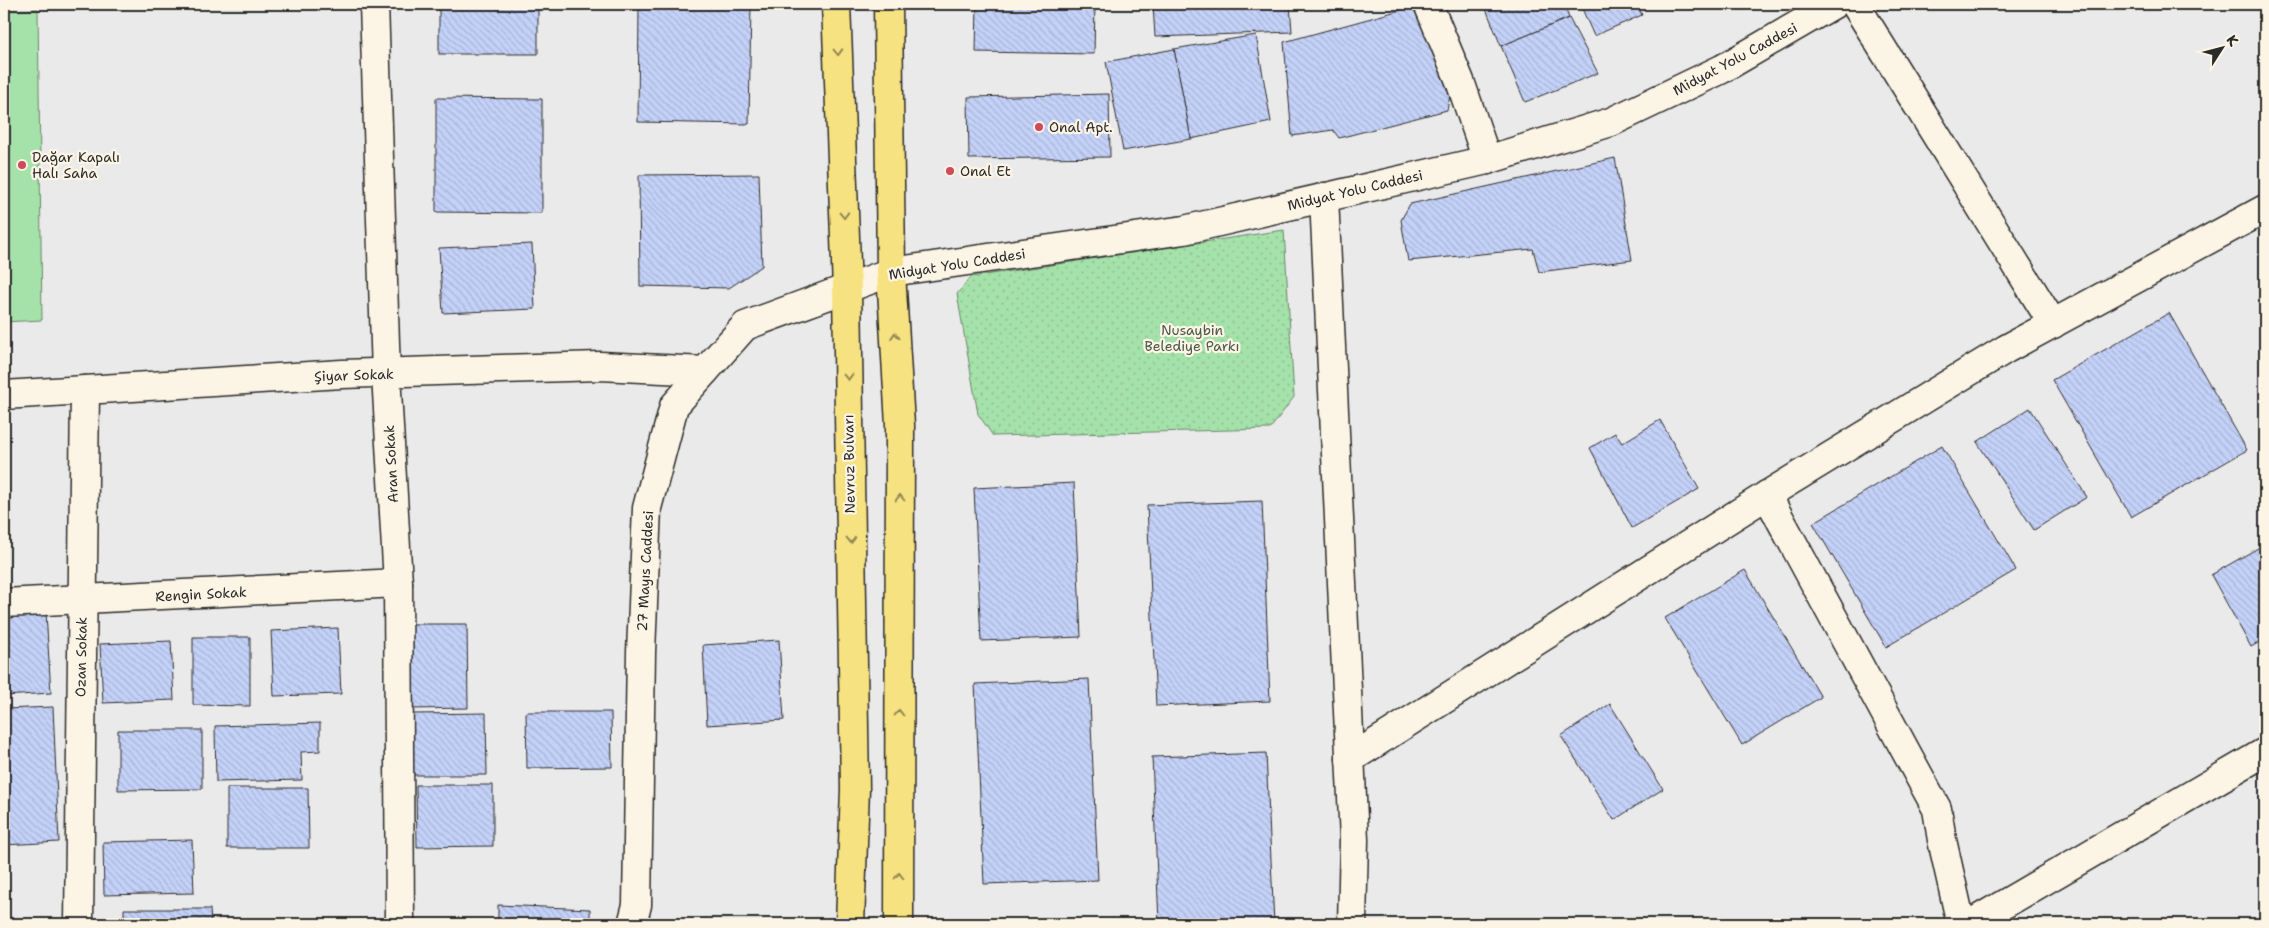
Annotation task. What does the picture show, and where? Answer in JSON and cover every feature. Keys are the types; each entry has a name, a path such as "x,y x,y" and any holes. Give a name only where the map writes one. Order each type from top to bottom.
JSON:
{"main road":[{"name":"Nevruz Bulvarı","path":"836,4 847,289 855,789 850,924"},
{"path":"888,4 892,272 900,425 899,924"}],"street":[{"name":"Aran Sokak","path":"374,4 386,374 398,583 400,924"},
{"path":"1428,4 1460,81 1488,160"},
{"name":"Midyat Yolu Caddesi","path":"847,289 892,272 1184,230 1488,160 1611,122 1722,69 1834,4"},
{"path":"1856,4 2053,324"},
{"path":"1324,197 1354,840 1352,924"},
{"path":"1350,758 1767,495 2006,349 2265,209"},
{"name":"27 Mayıs Caddesi","path":"632,924 638,905 641,652 647,508 674,406 745,326 847,289"},
{"name":"Şiyar Sokak","path":"4,395 342,374 600,366 705,371"},
{"name":"Ozan Sokak","path":"79,924 85,390"},
{"path":"1767,495 1937,809 1961,924"},
{"name":"Rengin Sokak","path":"4,603 82,601 398,583"},
{"path":"1970,924 2265,752"}],"green space":[{"name":"Dağar Kapalı Halı Saha","path":"38,9 42,320 4,322 4,11"},
{"name":"Nusaybin Belediye Parkı","path":"1284,230 1294,397 1270,429 993,436 978,414 957,294 971,277"}],"building":[{"path":"439,4 538,4 538,54 439,54"},
{"path":"639,4 751,4 749,124 638,122"},
{"path":"977,4 1095,4 1094,54 976,52"},
{"path":"1153,4 1290,4 1292,32 1155,37"},
{"path":"1484,4 1564,4 1569,18 1501,46"},
{"path":"1580,4 1637,4 1642,15 1594,36"},
{"path":"1415,6 1451,91 1447,110 1339,138 1333,130 1292,136 1284,42"},
{"path":"1569,18 1598,73 1525,102 1501,46"},
{"path":"1256,35 1271,122 1191,139 1174,49"},
{"path":"1174,49 1191,139 1123,151 1106,62"},
{"name":"Onal Apt.","path":"1109,94 1110,157 969,159 968,97"},
{"path":"436,98 542,99 542,213 436,212"},
{"path":"1615,158 1632,260 1539,272 1533,249 1408,261 1401,220 1410,204"},
{"path":"759,174 762,266 729,288 640,286 639,175"},
{"path":"532,244 535,309 443,313 439,248"},
{"path":"2169,313 2247,450 2131,517 2052,380"},
{"path":"2030,408 2087,497 2034,530 1977,442"},
{"path":"1660,420 1699,489 1632,528 1590,448 1615,433 1622,443"},
{"path":"1942,446 2016,570 1886,647 1813,523"},
{"path":"1074,483 1081,637 981,641 974,488"},
{"path":"1262,501 1270,701 1156,706 1147,505"},
{"path":"2265,544 2265,639 2251,647 2211,575"},
{"path":"1745,570 1821,697 1742,745 1665,618"},
{"path":"46,613 51,693 4,696 4,616"},
{"path":"410,624 467,624 468,708 411,709"},
{"path":"338,628 341,694 274,696 271,631"},
{"path":"193,637 250,637 250,706 193,705"},
{"path":"779,640 784,720 707,725 703,645"},
{"path":"171,641 174,700 103,703 100,644"},
{"path":"1089,679 1098,880 984,884 975,684"},
{"path":"1610,704 1663,789 1614,820 1561,736"},
{"path":"53,707 59,842 4,845 4,709"},
{"path":"526,712 611,712 612,767 527,768"},
{"path":"486,713 487,775 413,775 413,714"},
{"path":"320,723 320,751 301,752 302,780 216,782 215,726"},
{"path":"118,730 202,730 202,789 118,790"},
{"path":"1266,753 1274,924 1159,924 1152,757"},
{"path":"416,785 493,785 493,846 417,847"},
{"path":"227,788 308,788 309,848 227,848"},
{"path":"192,840 194,893 104,895 103,842"},
{"path":"498,905 590,909 590,924 498,924"},
{"path":"124,909 210,909 211,924 124,924"}],"place":[{"name":"Onal Apt.","path":"1039,127"},
{"name":"Dağar Kapalı Halı Saha","path":"22,165"},
{"name":"Onal Et","path":"950,171"}]}
